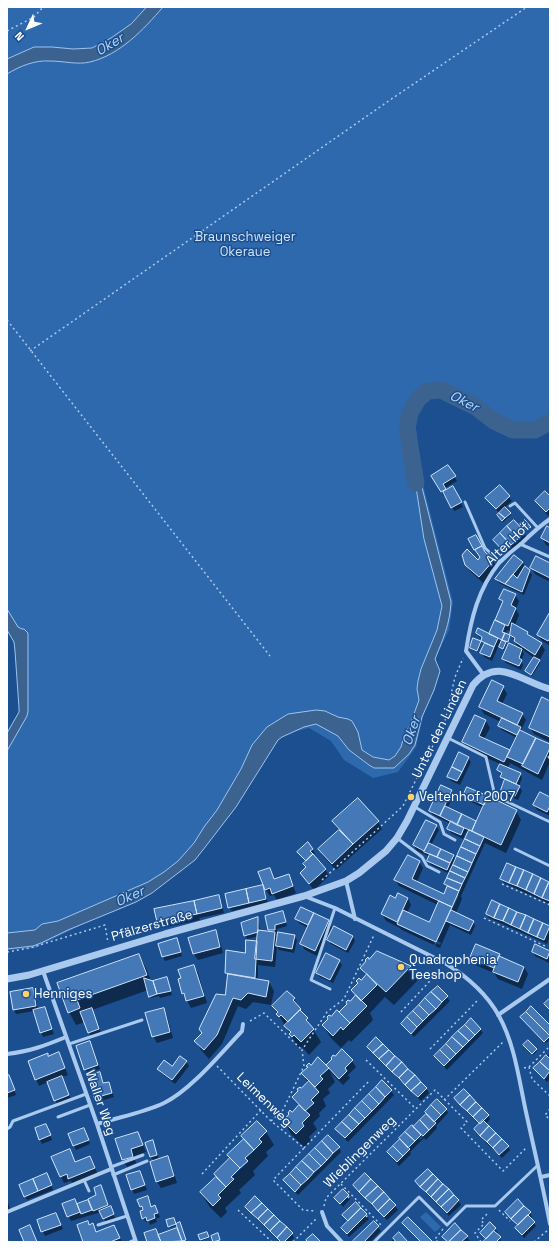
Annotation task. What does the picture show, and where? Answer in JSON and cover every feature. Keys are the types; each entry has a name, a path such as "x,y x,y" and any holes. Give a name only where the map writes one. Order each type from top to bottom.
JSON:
{"street":[{"name":"Alter Hof","path":"466,651 478,598 487,580 500,562 550,519"},
{"path":"466,651 483,674"},
{"name":"Unter den Linden","path":"304,896 346,881 376,860 397,838 415,807 473,685 483,674 499,670 510,673 550,690"},
{"path":"346,881 355,919"},
{"path":"304,896 335,908 376,930 445,963 459,972 483,994 498,1015 508,1036 541,1177 550,1224"},
{"name":"Pfälzerstraße","path":"7,979 29,975 165,934 304,896"},
{"name":"Waller Weg","path":"43,971 97,1124 136,1241"},
{"path":"498,1015 550,979"},
{"path":"97,1124 165,1102 184,1089 213,1062 242,1031 243,1024"},
{"path":"7,1054 39,1048 66,1037"},
{"path":"7,1212 111,1168"},
{"path":"541,1177 550,1175"},
{"path":"322,1212 327,1226 342,1242"}],"lane":[{"path":"465,502 485,548 500,562"},
{"path":"510,506 515,503 538,528"},
{"path":"520,544 550,557"},
{"path":"448,738 486,757 495,796 550,822"},
{"path":"415,807 440,822 444,834 455,840"},
{"path":"397,838 422,857 427,866 439,872"},
{"path":"516,849 550,866"},
{"path":"330,989 311,980 335,908"},
{"path":"69,1044 142,1020"},
{"path":"7,1129 10,1128 13,1120 86,1094"},
{"path":"58,1117 90,1104"},
{"path":"111,1168 142,1155"},
{"path":"113,1175 147,1161"},
{"path":"374,1242 419,1197 447,1224 466,1206 495,1206 538,1166"},
{"path":"84,1180 89,1192"},
{"path":"98,1226 127,1216"},
{"path":"130,1242 136,1241"}],"path":[{"path":"7,31 34,16 43,7"},
{"path":"30,351 390,100 527,7"},
{"path":"7,320 270,656"},
{"path":"322,880 403,806 445,721 454,677 466,651"},
{"path":"502,884 550,905"},
{"path":"484,918 545,946"},
{"path":"7,952 30,948 105,925 110,951"},
{"path":"302,1050 327,1012 344,999 376,930"},
{"path":"401,1012 438,974 445,963"},
{"path":"430,1049 483,994"},
{"path":"243,1024 264,1013 302,1050 304,1066 283,1110 272,1121"},
{"path":"444,1100 508,1036"},
{"path":"516,1068 529,1067 550,1046"},
{"path":"366,1060 416,1109"},
{"name":"Leimenweg","path":"213,1062 272,1121 304,1148"},
{"path":"529,1067 532,1079 550,1096"},
{"path":"322,1212 303,1210 273,1180 369,1081"},
{"name":"Wieblingenweg","path":"293,1242 322,1212 326,1198 434,1090 467,1122 461,1128 504,1171 532,1142"},
{"path":"548,1118 545,1115 550,1109"},
{"path":"202,1174 261,1110"},
{"path":"341,1184 369,1214 387,1230"},
{"path":"348,1198 350,1194"},
{"path":"480,1242 475,1233 484,1224 481,1220 495,1206 510,1221"},
{"path":"238,1210 272,1242"},
{"path":"366,1217 369,1214"},
{"path":"438,1242 435,1239 447,1224"},
{"path":"534,1242 550,1229"}],"green space":[{"name":"Braunschweiger Okeraue","path":"7,7 550,7 550,427 536,434 503,433 475,408 441,393 430,393 414,412 423,485 453,602 449,630 437,655 416,747 398,772 373,778 344,760 331,741 309,728 276,736 223,824 182,871 153,889 35,948 7,950 7,736 21,713 17,643 7,627"},
{"path":"426,1212 441,1227 435,1232 420,1217"}],"water":[{"path":"147,7 163,7 131,40 101,59 85,63 44,61 22,66 7,74 7,59 34,47 73,49 92,48 111,38 131,24"},
{"path":"407,428 451,602 448,624 435,659 440,671 434,690 422,717 415,745 409,754 394,768 374,768 349,750 338,736 316,724 304,727 282,737 278,740 236,807 195,860 152,893 136,902 33,946 7,949 7,933 35,930 42,924 58,921 148,882 178,861 194,843 217,810 241,769 252,745 267,727 288,714 316,710 325,711 338,717 348,719 352,721 358,732 362,750 373,757 389,760 395,756 401,747 419,700 417,689 418,681 421,669 437,630 442,606 424,539"},
{"path":"7,609 18,627 24,629 28,633 28,711 27,716 7,751 7,733 19,712 19,708 14,642 7,630"}],"building":[{"path":"448,465 456,476 443,484 446,489 441,492 431,476"},
{"path":"500,485 510,496 496,509 485,498"},
{"path":"453,486 462,502 451,508 443,492"},
{"path":"545,491 550,496 550,508 546,512 535,501"},
{"path":"505,507 511,513 505,518 499,513"},
{"path":"499,513 505,518 502,521 497,515"},
{"path":"514,520 525,532 518,539 507,526"},
{"path":"525,520 531,527 526,530 520,524"},
{"path":"507,526 518,539 511,545 500,533"},
{"path":"547,526 550,528 550,543 541,538"},
{"path":"500,533 511,545 504,552 493,540"},
{"path":"476,535 482,546 474,550 468,539"},
{"path":"482,546 485,552 494,560 479,577 465,565 462,555 467,549 478,560 480,557 475,550"},
{"path":"514,555 523,562 505,584 495,579"},
{"path":"536,556 550,563 550,578 530,568"},
{"path":"525,566 530,570 522,592 505,584 513,574 517,578"},
{"path":"504,589 516,594 511,605 516,608 508,626 495,620 503,601 499,599"},
{"path":"550,612 550,638 548,641 537,635"},
{"path":"495,620 505,625 502,632 505,633 502,640 489,634"},
{"path":"512,623 528,632 527,634 542,643 535,655 514,641 515,638 510,635"},
{"path":"478,628 498,638 494,647 481,641 482,637 476,633"},
{"path":"505,633 510,635 508,642 502,640"},
{"path":"473,638 481,641 477,651 470,648"},
{"path":"502,640 506,642 503,649 499,647"},
{"path":"485,643 494,647 490,657 480,653"},
{"path":"509,643 522,649 519,658 522,660 519,666 502,659"},
{"path":"534,657 540,660 531,675 525,671"},
{"path":"492,680 504,686 497,701 523,713 517,725 479,707"},
{"path":"542,697 550,701 550,737 529,728"},
{"path":"475,715 486,720 479,736 510,750 504,762 462,742"},
{"path":"502,718 521,727 517,735 498,726"},
{"path":"520,730 536,738 523,764 507,757"},
{"path":"536,738 550,744 550,748 538,774 522,766"},
{"path":"459,752 469,757 462,772 452,767"},
{"path":"500,764 521,773 516,784 500,777 502,773 497,770"},
{"path":"452,767 462,772 457,781 447,777"},
{"path":"505,779 520,786 515,796 501,790"},
{"path":"441,785 452,790 440,816 429,811"},
{"path":"467,787 488,796 484,805 463,796"},
{"path":"540,792 550,797 550,806 547,812 533,805"},
{"path":"488,796 517,810 501,845 472,831"},
{"path":"358,798 379,821 353,844 332,821"},
{"path":"445,806 462,814 457,825 440,816"},
{"path":"462,814 476,821 472,831 457,825"},
{"path":"426,820 437,825 424,851 413,845"},
{"path":"451,821 464,828 461,835 447,829"},
{"path":"339,830 353,844 332,864 318,849"},
{"path":"469,830 484,837 480,846 465,839"},
{"path":"465,839 480,846 476,854 461,847"},
{"path":"308,842 313,849 310,851 313,854 306,861 297,852"},
{"path":"429,843 441,849 437,857 424,852"},
{"path":"461,847 476,854 472,863 457,856"},
{"path":"441,849 454,855 450,863 437,857"},
{"path":"313,854 326,869 309,884 300,873 306,867 303,864"},
{"path":"430,854 450,863 447,870 427,861"},
{"path":"408,855 420,861 412,879 444,894 447,886 459,891 452,907 394,880"},
{"path":"457,856 472,863 468,872 453,865"},
{"path":"507,863 516,867 509,883 500,879"},
{"path":"453,865 468,872 465,878 450,871"},
{"path":"516,867 524,870 517,886 509,883"},
{"path":"270,868 274,879 289,874 293,886 272,894 270,888 265,890 258,872"},
{"path":"524,870 533,874 526,890 517,886"},
{"path":"450,871 465,878 462,884 447,878"},
{"path":"533,874 541,878 534,894 526,890"},
{"path":"447,878 462,884 459,891 444,884"},
{"path":"541,878 549,882 542,898 534,894"},
{"path":"550,882 550,901 542,898"},
{"path":"263,885 266,899 249,903 246,889"},
{"path":"246,889 249,903 228,908 225,894"},
{"path":"398,893 408,898 397,922 381,914 390,895 395,898"},
{"path":"219,895 222,908 197,914 194,901"},
{"path":"492,900 500,904 494,918 486,914"},
{"path":"194,901 197,914 157,922 154,909"},
{"path":"439,901 452,907 436,942 397,924 403,910 429,922"},
{"path":"500,904 509,908 503,921 494,918"},
{"path":"301,907 314,913 308,925 295,919"},
{"path":"509,908 517,912 511,925 503,921"},
{"path":"451,910 474,921 469,931 446,921"},
{"path":"283,911 286,922 275,925 275,930 268,930 265,916"},
{"path":"517,912 526,915 520,929 511,925"},
{"path":"314,913 329,920 315,951 300,944"},
{"path":"526,915 534,919 528,933 520,929"},
{"path":"258,917 258,932 244,936 241,923"},
{"path":"534,919 543,923 537,937 528,933"},
{"path":"543,923 550,926 544,940 537,937"},
{"path":"334,926 353,936 346,950 327,940"},
{"path":"216,930 220,947 193,954 188,938"},
{"path":"258,930 275,932 272,961 255,959"},
{"path":"278,932 295,935 292,949 276,946"},
{"path":"177,938 181,952 162,957 158,944"},
{"path":"246,940 257,941 255,978 225,973 226,950 245,953"},
{"path":"476,944 500,954 494,968 470,958"},
{"path":"535,944 550,951 547,959 532,952"},
{"path":"377,951 411,966 386,992 360,968 368,957 369,959"},
{"path":"326,953 340,960 330,980 316,973"},
{"path":"139,954 147,975 77,1000 80,1008 68,1013 57,983"},
{"path":"499,956 524,967 518,982 493,972"},
{"path":"194,965 204,996 186,1001 184,993 182,994 178,979 181,978 178,970"},
{"path":"228,974 269,981 266,997 248,993 241,1000 233,998 217,1035 204,1050 194,1041 202,1033 199,1029 216,994 225,995"},
{"path":"367,974 377,985 361,1001 351,990 358,983 356,981 359,978 361,980"},
{"path":"167,977 171,991 157,994 153,981"},
{"path":"144,978 153,981 157,994 149,997"},
{"path":"438,986 448,996 442,1002 431,992"},
{"path":"33,988 36,1006 13,1010 10,992"},
{"path":"287,991 295,998 293,1000 301,1009 288,1022 281,1015 279,1017 276,1014 278,1012 272,1006"},
{"path":"431,992 442,1002 436,1009 425,998"},
{"path":"356,995 367,1006 350,1023 339,1012 347,1004 346,1002 348,1000 350,1001"},
{"path":"425,998 436,1009 429,1015 419,1005"},
{"path":"549,999 550,1000 550,1010 544,1004"},
{"path":"419,1005 429,1015 423,1021 413,1011"},
{"path":"531,1006 550,1025 550,1036 526,1012"},
{"path":"45,1007 52,1029 40,1033 33,1010"},
{"path":"92,1008 99,1029 88,1033 80,1012"},
{"path":"164,1008 170,1032 152,1037 145,1013"},
{"path":"300,1010 308,1018 306,1020 314,1029 301,1042 294,1035 292,1037 289,1034 291,1032 284,1026"},
{"path":"337,1010 350,1023 343,1030 341,1027 333,1036 322,1025 328,1019 327,1017 329,1015 331,1016"},
{"path":"413,1011 423,1021 417,1027 407,1017"},
{"path":"526,1012 550,1036 544,1042 520,1017"},
{"path":"407,1017 417,1027 411,1034 401,1024"},
{"path":"471,1018 481,1029 475,1035 465,1025"},
{"path":"465,1025 475,1035 469,1041 458,1031"},
{"path":"458,1031 469,1041 463,1047 452,1037"},
{"path":"376,1037 383,1044 373,1053 367,1047"},
{"path":"452,1037 463,1047 456,1054 446,1044"},
{"path":"528,1040 537,1049 532,1054 523,1045"},
{"path":"90,1041 98,1065 84,1070 76,1046"},
{"path":"383,1044 389,1050 379,1059 373,1053"},
{"path":"446,1044 456,1054 450,1060 440,1050"},
{"path":"342,1049 353,1060 345,1068 347,1071 339,1079 326,1065 332,1059 331,1058 333,1055 335,1056"},
{"path":"389,1050 395,1056 386,1066 379,1059"},
{"path":"440,1050 450,1060 444,1066 434,1056"},
{"path":"59,1052 65,1068 35,1080 28,1061 48,1053 48,1056"},
{"path":"546,1055 550,1059 550,1071 540,1062"},
{"path":"180,1056 187,1061 172,1080 157,1069 164,1060 172,1066"},
{"path":"395,1056 402,1062 392,1072 386,1066"},
{"path":"318,1057 329,1068 320,1076 323,1079 315,1087 301,1073 308,1067 306,1066 309,1063 311,1065"},
{"path":"402,1062 408,1069 399,1078 392,1072"},
{"path":"540,1062 550,1071 544,1079 533,1068"},
{"path":"408,1069 415,1075 405,1085 399,1078"},
{"path":"100,1072 103,1083 109,1082 112,1093 94,1098 87,1076"},
{"path":"9,1075 15,1090 7,1093 7,1076"},
{"path":"415,1075 421,1082 411,1091 405,1085"},
{"path":"62,1076 69,1095 54,1101 47,1082"},
{"path":"382,1080 392,1090 385,1097 376,1087"},
{"path":"309,1081 319,1092 311,1100 314,1103 305,1111 292,1097 298,1091 297,1089 300,1087 301,1088"},
{"path":"421,1082 427,1088 418,1097 411,1091"},
{"path":"376,1087 385,1097 379,1104 369,1094"},
{"path":"464,1089 470,1095 460,1105 454,1098"},
{"path":"369,1094 379,1104 372,1111 362,1101"},
{"path":"470,1095 476,1102 467,1111 460,1105"},
{"path":"437,1099 447,1109 441,1115 431,1105"},
{"path":"362,1101 372,1111 365,1118 355,1108"},
{"path":"476,1102 482,1108 473,1117 467,1111"},
{"path":"299,1105 310,1115 302,1123 304,1126 296,1134 283,1121 289,1114 288,1113 290,1110 292,1112"},
{"path":"431,1105 441,1115 434,1122 425,1112"},
{"path":"355,1108 365,1118 359,1124 349,1115"},
{"path":"482,1108 489,1115 480,1124 473,1117"},
{"path":"426,1114 436,1123 429,1130 420,1120"},
{"path":"349,1115 359,1124 352,1131 342,1122"},
{"path":"420,1120 429,1130 423,1136 413,1127"},
{"path":"483,1120 489,1126 480,1136 474,1129"},
{"path":"257,1121 267,1131 259,1139 262,1142 254,1150 241,1136"},
{"path":"342,1122 352,1131 345,1138 335,1129"},
{"path":"46,1124 51,1135 39,1140 35,1128"},
{"path":"412,1125 421,1135 415,1141 405,1132"},
{"path":"489,1126 496,1133 487,1142 480,1136"},
{"path":"84,1128 89,1140 73,1146 68,1134"},
{"path":"138,1132 143,1145 131,1149 133,1157 122,1160 115,1139"},
{"path":"405,1132 415,1141 408,1148 399,1138"},
{"path":"496,1133 502,1139 493,1148 487,1142"},
{"path":"328,1135 340,1147 333,1153 322,1141"},
{"path":"244,1139 254,1150 245,1158 248,1161 240,1168 227,1155"},
{"path":"400,1139 410,1149 403,1156 393,1146"},
{"path":"502,1139 509,1146 499,1155 493,1148"},
{"path":"153,1140 157,1155 150,1157 145,1143"},
{"path":"322,1141 333,1153 327,1160 315,1148"},
{"path":"393,1146 403,1156 397,1162 387,1152"},
{"path":"315,1148 327,1160 321,1166 309,1154"},
{"path":"70,1149 75,1162 90,1156 95,1168 68,1179 67,1174 60,1177 51,1157"},
{"path":"309,1154 321,1166 314,1172 302,1161"},
{"path":"168,1156 174,1176 156,1182 150,1162"},
{"path":"230,1158 240,1168 231,1177 234,1179 226,1187 214,1174"},
{"path":"302,1161 314,1172 308,1179 296,1167"},
{"path":"296,1167 308,1179 301,1185 290,1174"},
{"path":"428,1169 433,1174 420,1187 415,1181"},
{"path":"140,1171 145,1185 131,1190 126,1175"},
{"path":"47,1173 52,1185 38,1191 33,1179"},
{"path":"365,1173 371,1179 359,1192 353,1185"},
{"path":"290,1174 301,1185 295,1192 283,1180"},
{"path":"433,1174 438,1179 426,1192 420,1187"},
{"path":"216,1177 226,1187 218,1195 221,1198 213,1206 200,1192"},
{"path":"33,1179 38,1191 24,1197 19,1185"},
{"path":"371,1179 378,1186 365,1198 359,1192"},
{"path":"438,1179 443,1184 431,1197 426,1192"},
{"path":"443,1184 449,1189 436,1202 431,1197"},
{"path":"101,1185 108,1205 93,1211 88,1199 96,1195 94,1188"},
{"path":"378,1186 384,1192 372,1204 365,1198"},
{"path":"343,1189 349,1195 340,1204 334,1198"},
{"path":"449,1189 454,1195 441,1207 436,1202"},
{"path":"384,1192 390,1199 378,1211 372,1204"},
{"path":"454,1195 459,1200 447,1213 441,1207"},
{"path":"148,1196 151,1207 155,1205 158,1213 154,1214 155,1218 147,1221 146,1217 142,1219 140,1211 143,1210 142,1206 140,1207 137,1200"},
{"path":"255,1196 262,1203 251,1213 245,1207"},
{"path":"75,1199 80,1212 67,1217 62,1204"},
{"path":"390,1199 396,1205 384,1217 378,1211"},
{"path":"518,1199 524,1206 511,1219 505,1212"},
{"path":"88,1200 92,1210 81,1214 77,1204"},
{"path":"356,1202 361,1208 348,1221 342,1215"},
{"path":"262,1203 268,1209 258,1219 251,1213"},
{"path":"111,1206 114,1214 103,1219 99,1211"},
{"path":"524,1206 531,1212 518,1225 511,1219"},
{"path":"361,1208 367,1214 347,1234 341,1228"},
{"path":"268,1209 274,1215 264,1225 258,1219"},
{"path":"56,1213 61,1225 41,1232 37,1220"},
{"path":"274,1215 280,1221 270,1231 264,1225"},
{"path":"528,1215 535,1222 522,1235 515,1228"},
{"path":"408,1217 433,1242 421,1242 402,1223"},
{"path":"174,1218 176,1224 168,1227 166,1220"},
{"path":"88,1221 89,1225 93,1223 96,1232 114,1225 120,1238 110,1242 83,1242 77,1225"},
{"path":"280,1221 287,1227 277,1238 270,1231"},
{"path":"374,1221 379,1226 364,1242 353,1241"},
{"path":"180,1222 186,1240 182,1241 176,1224"},
{"path":"490,1222 496,1228 486,1239 480,1233"},
{"path":"455,1223 461,1230 448,1242 442,1237"},
{"path":"30,1225 37,1242 24,1242 19,1230"},
{"path":"287,1227 293,1233 284,1242 281,1242 277,1238"},
{"path":"177,1228 182,1241 161,1242 158,1235"},
{"path":"156,1229 161,1242 147,1242 144,1233"},
{"path":"461,1230 468,1236 461,1242 449,1242"},
{"path":"494,1231 501,1237 496,1242 485,1242 484,1241"},
{"path":"207,1232 209,1237 200,1240 198,1235"},
{"path":"399,1232 408,1242 396,1242 393,1238"},
{"path":"218,1233 220,1240 213,1242 211,1236"},
{"path":"313,1234 321,1242 308,1242 306,1240"}],"waterway":[{"name":"Oker","path":"416,483 407,428 410,413 419,398 428,391 441,390 476,407 494,421 513,430 535,430 550,422"}],"place":[{"name":"Veltenhof 2007","path":"411,797"},
{"name":"Quadrophenia Teeshop","path":"401,967"},
{"name":"Henniges","path":"26,994"}]}
